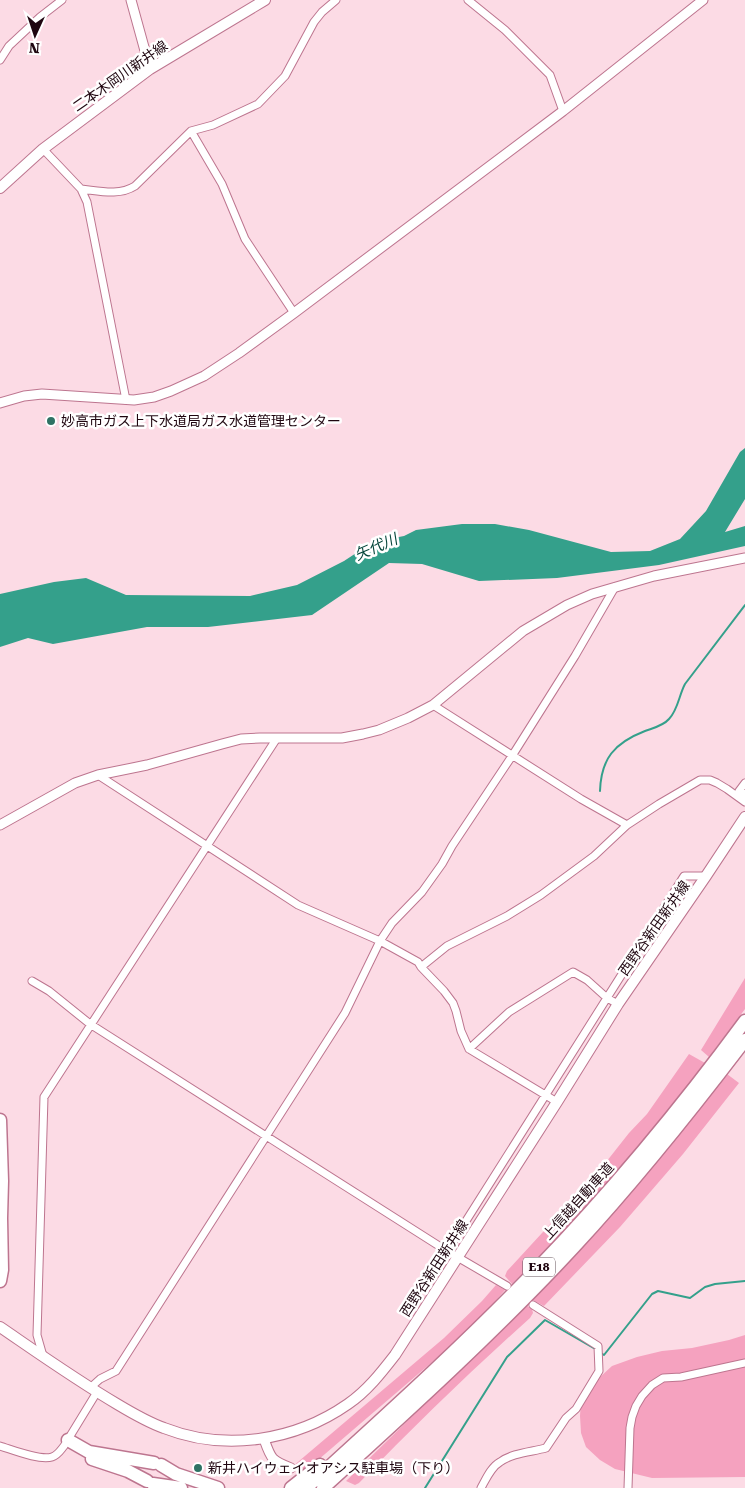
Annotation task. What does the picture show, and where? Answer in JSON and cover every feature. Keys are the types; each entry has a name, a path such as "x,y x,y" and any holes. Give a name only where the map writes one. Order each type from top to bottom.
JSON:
{"highway":[{"name":"上信越自動車道","path":"306,1488 441,1364 537,1269 594,1207 681,1104 745,1021"},
{"name":"上信越自動車道","path":"322,1488 480,1343 574,1247 663,1144 745,1040"},
{"path":"0,1120 2,1180 0,1219 2,1270 0,1281"},
{"path":"291,1488 333,1456 408,1390 441,1364"},
{"path":"330,1488 382,1434"},
{"path":"66,1443 89,1452 158,1464 202,1488"},
{"path":"66,1443 73,1452 128,1471 150,1482 180,1488"},
{"path":"176,1474 218,1488"}],"main road":[{"name":"二本木岡川新井線","path":"0,188 43,149 150,70 265,0"},
{"name":"西野谷新田新井線","path":"0,1326 94,1390 152,1423 181,1434 231,1441 264,1438 296,1430 348,1404 360,1394 395,1355 618,1004 745,816"}],"street":[{"path":"0,60 9,46 40,17 62,0"},
{"path":"131,0 150,70"},
{"path":"81,189 116,193 129,190 136,186 191,130 213,125 258,104 285,76 314,22 336,0"},
{"path":"468,0 505,30 550,75 563,111"},
{"path":"0,403 24,396 42,394 126,400 148,398 163,394 204,376 239,353 563,111 703,0"},
{"path":"191,130 222,184 245,239 294,312"},
{"path":"43,149 81,189 88,202 126,400"},
{"path":"0,826 75,784 98,775 147,765 241,739 342,738 363,734 396,723 433,705 523,631 567,605 592,594 654,576 745,558"},
{"path":"0,1446 42,1458 54,1456 66,1443 100,1379 116,1371 345,1013 380,941 392,923 422,892 512,756 575,656 615,587"},
{"path":"433,705 512,756 627,825"},
{"path":"43,1356 37,1334 44,1097 277,738"},
{"path":"98,775 298,905 380,941 418,962 444,990 453,1003 461,1031 469,1049 557,1102"},
{"path":"422,967 447,946 506,916 540,895 594,856 627,825 700,780 710,780 728,788 745,802"},
{"path":"745,783 739,791 745,794"},
{"path":"447,1251 684,876 706,876"},
{"path":"469,1049 509,1012 573,972 587,980 607,998 618,1004"},
{"path":"32,981 49,991 90,1024 447,1251 507,1286"},
{"path":"481,1488 498,1462 512,1456 546,1448 566,1418 576,1409 599,1372 598,1346 533,1305"},
{"path":"628,1488 632,1418 642,1396 652,1385 663,1378 681,1377 745,1363"},
{"path":"264,1438 269,1454 276,1462 291,1468"}],"shaded area":[{"path":"745,978 745,1009 709,1057 701,1050"},
{"path":"689,1054 705,1063 612,1177 512,1284 505,1276 507,1271 599,1171 629,1133 647,1114"},
{"path":"727,1074 739,1083 683,1154 620,1227 544,1306 531,1299 674,1140"},
{"path":"496,1285 505,1290 486,1312 452,1345 304,1472 292,1467 444,1338"},
{"path":"526,1305 532,1309 533,1313 530,1318 443,1399 359,1483 355,1485 346,1481"},
{"path":"745,1335 745,1477 652,1478 615,1469 600,1460 586,1447 581,1433 581,1400 599,1378 612,1366 662,1351 692,1348"}],"water":[{"name":"矢代川","path":"745,448 745,499 725,532 745,526 745,546 659,565 557,578 479,581 422,564 389,563 312,615 208,627 147,627 53,644 28,638 0,647 0,594 54,582 86,578 126,595 250,596 297,585 344,561 373,542 404,536 416,530 462,524 495,524 529,530 611,552 650,551 680,539 706,511 740,452"}],"waterway":[{"path":"600,791 603,770 611,754 625,741 661,725 669,719 685,684 745,605"},
{"path":"601,1353 604,1355 652,1294 658,1291 690,1298 705,1287 745,1281"},
{"path":"425,1488 507,1357 545,1320 597,1350"}],"place":[{"name":"妙高市ガス上下水道局ガス水道管理センター","path":"51,421"},
{"name":"新井ハイウェイオアシス駐車場（下り）","path":"198,1468"}]}
